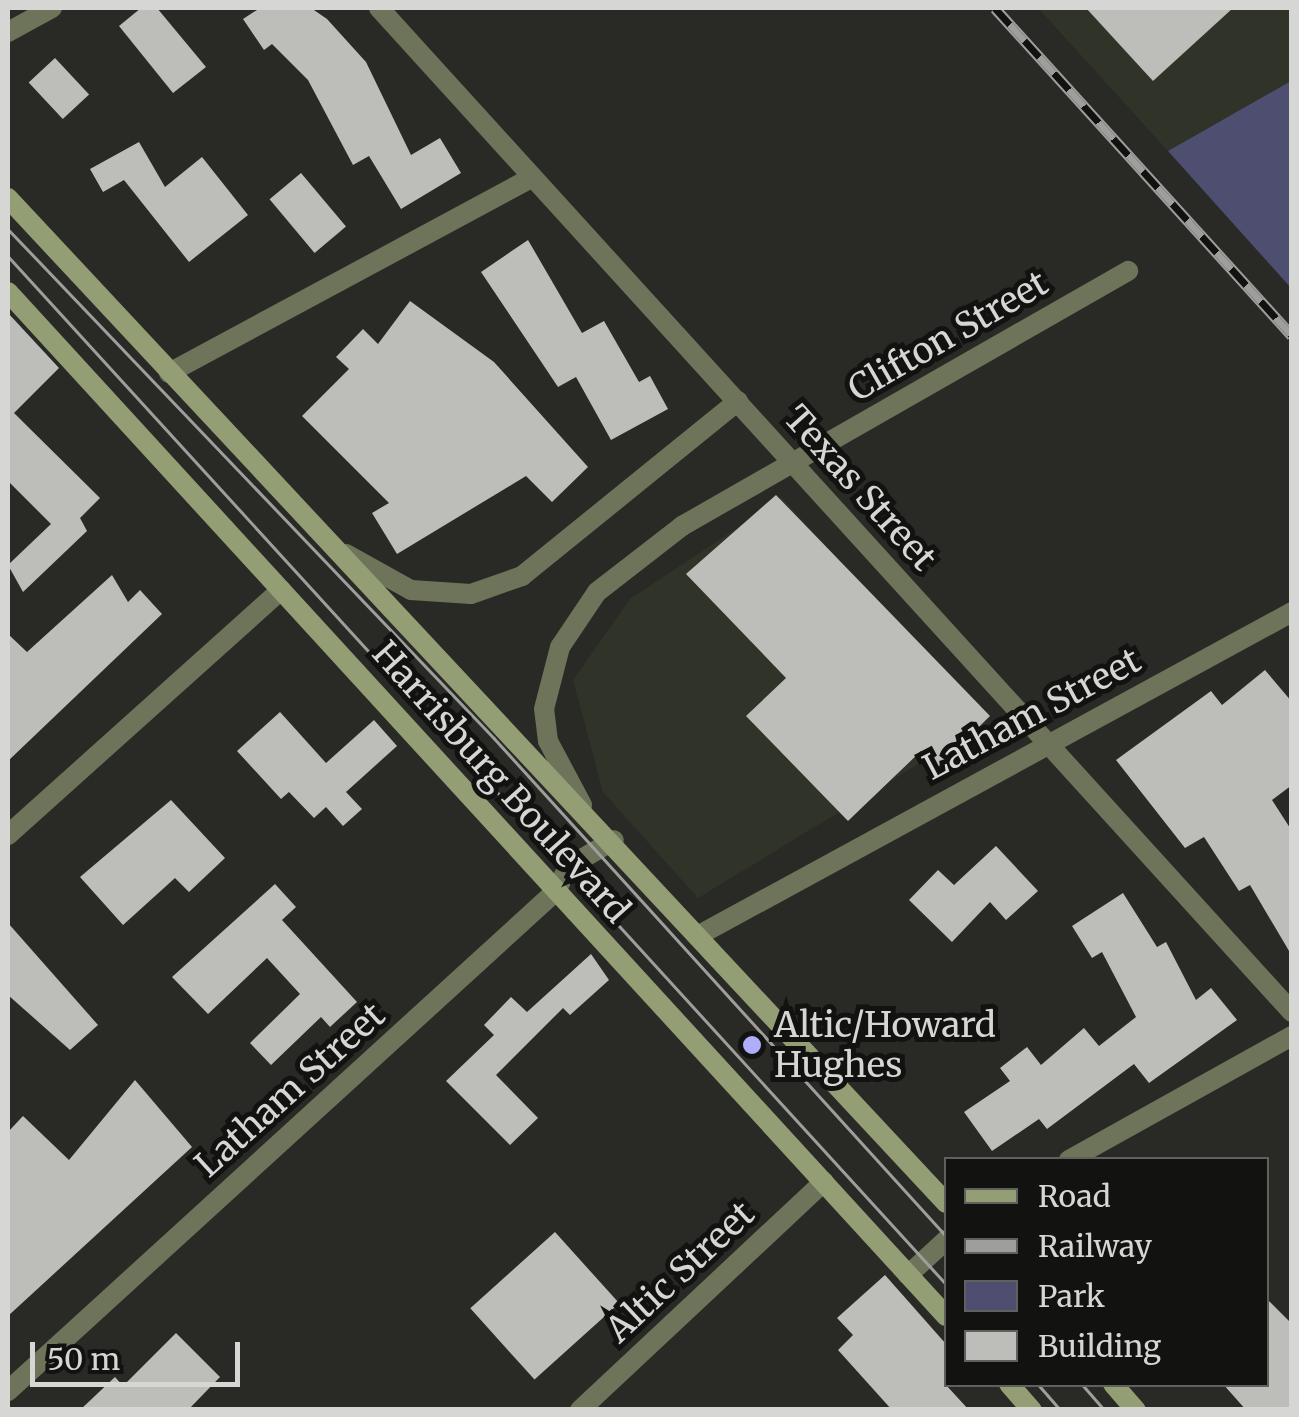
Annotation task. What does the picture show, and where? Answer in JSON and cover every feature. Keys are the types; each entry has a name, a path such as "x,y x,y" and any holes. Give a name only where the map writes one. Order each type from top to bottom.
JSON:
{"main road":[{"name":"Harrisburg Boulevard","path":"8,198 168,372 582,805 944,1201"},
{"name":"Harrisburg Boulevard","path":"8,292 944,1314"},
{"path":"1012,1387 1032,1410"},
{"path":"1116,1387 1136,1410"}],"street":[{"path":"8,32 52,8"},
{"name":"Texas Street","path":"379,8 1292,1012"},
{"path":"168,372 531,178"},
{"name":"Clifton Street","path":"582,805 548,741 544,709 560,646 597,592 682,526 1128,271"},
{"path":"346,554 411,590 472,594 522,576 738,402"},
{"path":"8,835 281,590"},
{"name":"Latham Street","path":"701,934 1044,743 1292,612"},
{"name":"Latham Street","path":"8,1391 556,891 568,868 614,840"},
{"path":"1074,1157 1292,1036"},
{"name":"Altic Street","path":"580,1410 824,1182"},
{"path":"908,1275 944,1242"}],"shaded area":[{"path":"1038,8 1291,8 1291,81 1168,151"},
{"path":"782,498 986,723 698,898 603,792 573,680 630,599"}],"green space":[{"path":"1291,81 1291,288 1168,151"}],"building":[{"path":"141,8 157,8 206,67 173,93 119,26"},
{"path":"260,8 311,8 327,19 366,62 411,155 440,138 461,173 401,209 369,156 353,165 308,80 272,44 264,50 243,19"},
{"path":"1086,8 1233,8 1153,81"},
{"path":"55,58 89,95 63,119 29,83"},
{"path":"139,142 165,187 202,157 248,215 189,262 124,180 103,192 90,169"},
{"path":"301,173 346,227 315,253 270,199"},
{"path":"528,240 582,333 604,321 639,382 650,376 668,409 611,440 576,377 558,387 481,272"},
{"path":"410,301 494,362 588,467 552,502 526,476 397,554 372,513 389,503 302,416 349,369 336,357 363,329 378,344"},
{"path":"8,313 59,368 14,413 100,498 80,518 87,531 23,592 8,565 51,524 8,481"},
{"path":"776,495 990,716 937,768 921,751 848,821 746,716 786,678 686,574"},
{"path":"112,575 128,602 140,590 162,614 8,761 8,634 27,652"},
{"path":"1265,670 1292,702 1292,785 1272,800 1292,831 1292,956 1250,885 1239,891 1204,837 1185,848 1116,760 1211,691 1222,705"},
{"path":"280,712 326,763 374,720 397,746 346,792 362,809 343,826 326,807 314,818 289,792 281,799 237,751"},
{"path":"171,800 225,858 189,892 175,878 123,925 80,877"},
{"path":"996,846 1038,891 1006,920 990,902 952,942 909,900 938,870 954,885"},
{"path":"275,884 296,907 282,920 357,1002 330,1027 321,1017 271,1065 250,1043 300,994 267,958 208,1014 172,977"},
{"path":"1123,893 1157,947 1166,942 1196,1000 1211,988 1237,1020 1149,1083 1134,1064 1047,1129 1039,1119 992,1151 964,1112 1010,1081 1000,1068 1027,1047 1041,1065 1084,1028 1099,1046 1136,1017 1102,952 1092,958 1072,926"},
{"path":"8,923 98,1025 70,1050 8,995"},
{"path":"591,954 609,980 570,1015 563,1008 496,1075 538,1118 510,1145 446,1081 494,1035 484,1025 511,997 527,1012"},
{"path":"135,1080 192,1147 8,1316 8,1132 23,1116 69,1160"},
{"path":"555,1232 619,1303 535,1380 470,1308"},
{"path":"885,1275 944,1342 944,1387 969,1410 892,1410 838,1350 853,1335 837,1318"},
{"path":"1269,1301 1292,1324 1292,1410 1246,1410 1226,1387 1269,1387"},
{"path":"176,1333 220,1377 188,1410 80,1410 115,1377 123,1386"}],"tram line":[{"path":"8,229 494,738 944,1234"},
{"path":"8,256 944,1282"},
{"path":"1041,1387 1061,1410"},
{"path":"1085,1387 1105,1410"}],"railway":[{"path":"995,8 1292,335"}],"place":[{"name":"Altic/Howard Hughes","path":"752,1045"}]}
